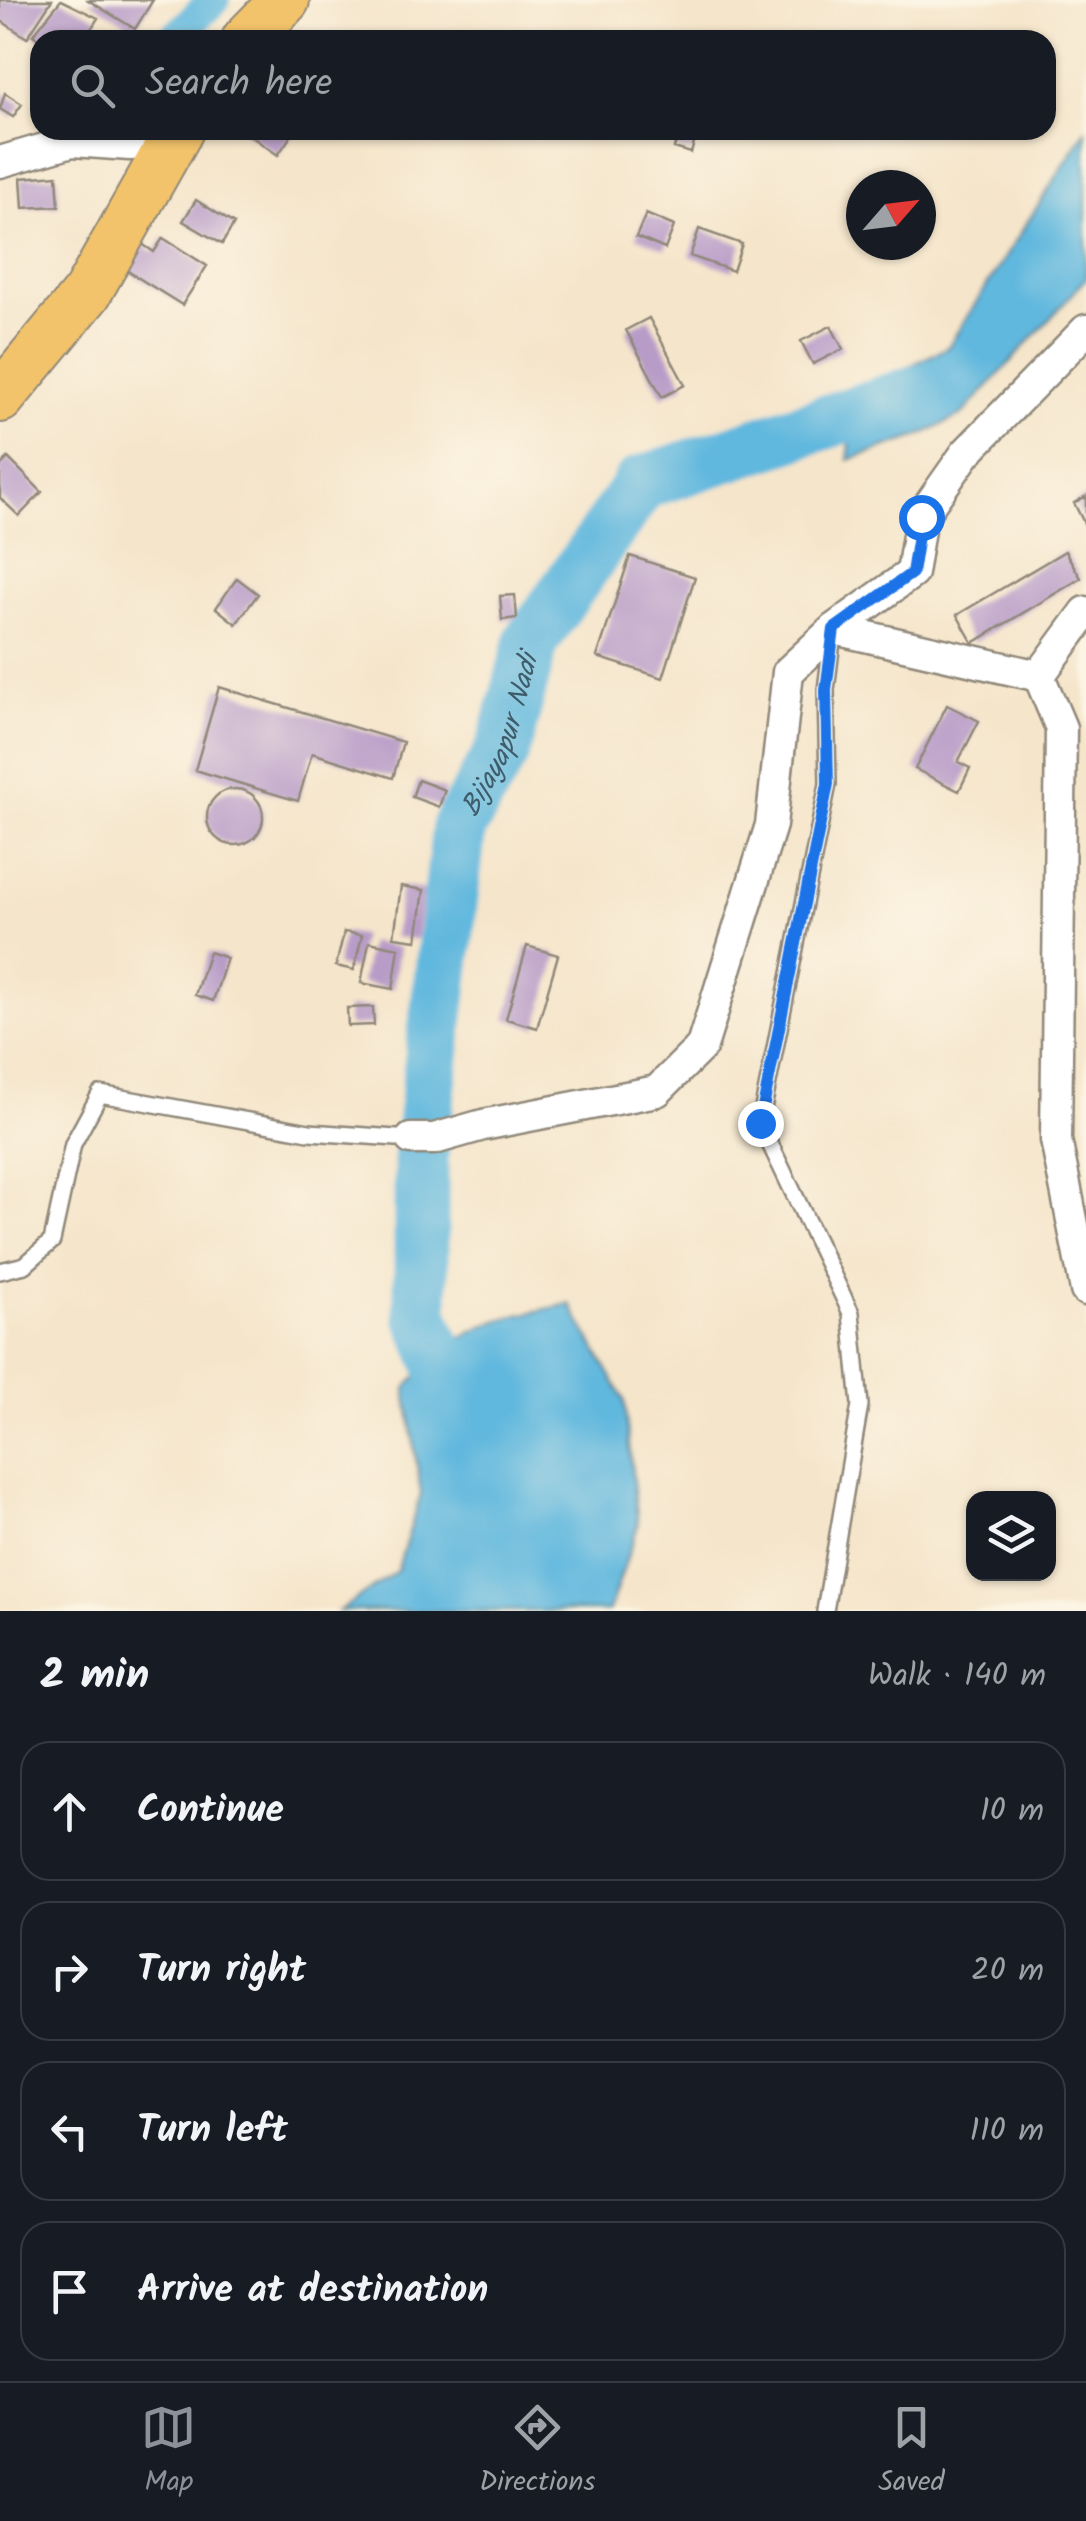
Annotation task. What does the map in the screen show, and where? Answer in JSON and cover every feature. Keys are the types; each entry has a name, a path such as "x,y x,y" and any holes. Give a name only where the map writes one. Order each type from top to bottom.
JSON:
{"main road":[{"path":"256,30 285,0"},
{"path":"0,398 88,293 173,140"}],"street":[{"path":"0,162 72,141 130,145 155,140"},
{"path":"422,1139 658,1091 702,1046 771,826 788,672 834,629 912,573 921,517 966,453 1086,330"},
{"path":"1038,676 1086,612"},
{"path":"834,629 1038,676"},
{"path":"1038,676 1061,728 1056,1140 1086,1290"}],"lane":[{"path":"825,1611 860,1405 852,1313 760,1123 828,784 826,690 834,629"},
{"path":"0,1271 24,1265 52,1241 74,1144 100,1094 308,1132 422,1139"}],"water":[{"path":"1086,130 1086,279 962,415 917,437 848,460 857,392 948,347"},
{"path":"570,1304 624,1400 638,1525 609,1611 339,1611 397,1571 421,1494 406,1389 443,1350 478,1328"}],"building":[{"path":"0,0 52,0 27,38 0,20"},
{"path":"61,0 98,18 90,30 37,30"},
{"path":"88,0 153,0 135,29"},
{"path":"5,93 22,104 13,117 0,109"},
{"path":"256,140 288,140 278,155"},
{"path":"676,140 695,140 691,153 674,148"},
{"path":"57,175 59,206 23,208 21,178"},
{"path":"196,200 234,224 222,244 183,221"},
{"path":"646,214 674,226 665,249 636,237"},
{"path":"699,229 742,244 733,271 690,256"},
{"path":"163,238 207,266 182,305 126,270 142,244 154,252"},
{"path":"649,318 685,385 662,397 626,330"},
{"path":"831,326 843,349 813,364 801,341"},
{"path":"8,458 42,492 19,516 0,498 0,466"},
{"path":"1086,496 1086,527 1074,503"},
{"path":"1065,551 1081,578 973,643 957,615"},
{"path":"630,556 695,577 663,678 597,657"},
{"path":"237,578 258,594 236,624 216,608"},
{"path":"515,595 517,618 502,620 500,596"},
{"path":"219,687 403,742 393,778 312,753 298,801 195,770"},
{"path":"947,705 979,721 958,762 970,768 959,791 915,769"},
{"path":"418,780 445,790 439,807 412,797"},
{"path":"235,789 255,797 263,817 255,837 235,845 215,837 207,817 215,797"},
{"path":"401,886 424,890 417,940 394,937"},
{"path":"344,932 362,935 354,970 336,966"},
{"path":"369,942 399,948 393,989 361,983"},
{"path":"527,946 558,955 537,1028 506,1019"},
{"path":"209,952 227,958 213,1001 195,995"},
{"path":"373,1007 374,1025 348,1026 347,1008"}],"waterway":[{"path":"183,30 214,0"},
{"name":"Bijayapur Nadi","path":"466,1422 421,1314 421,1152 459,827 503,750 532,640 641,483 926,389"}],"route":[{"path":"760,1123 828,784 826,690 834,629 881,599 912,573 921,517"}]}
